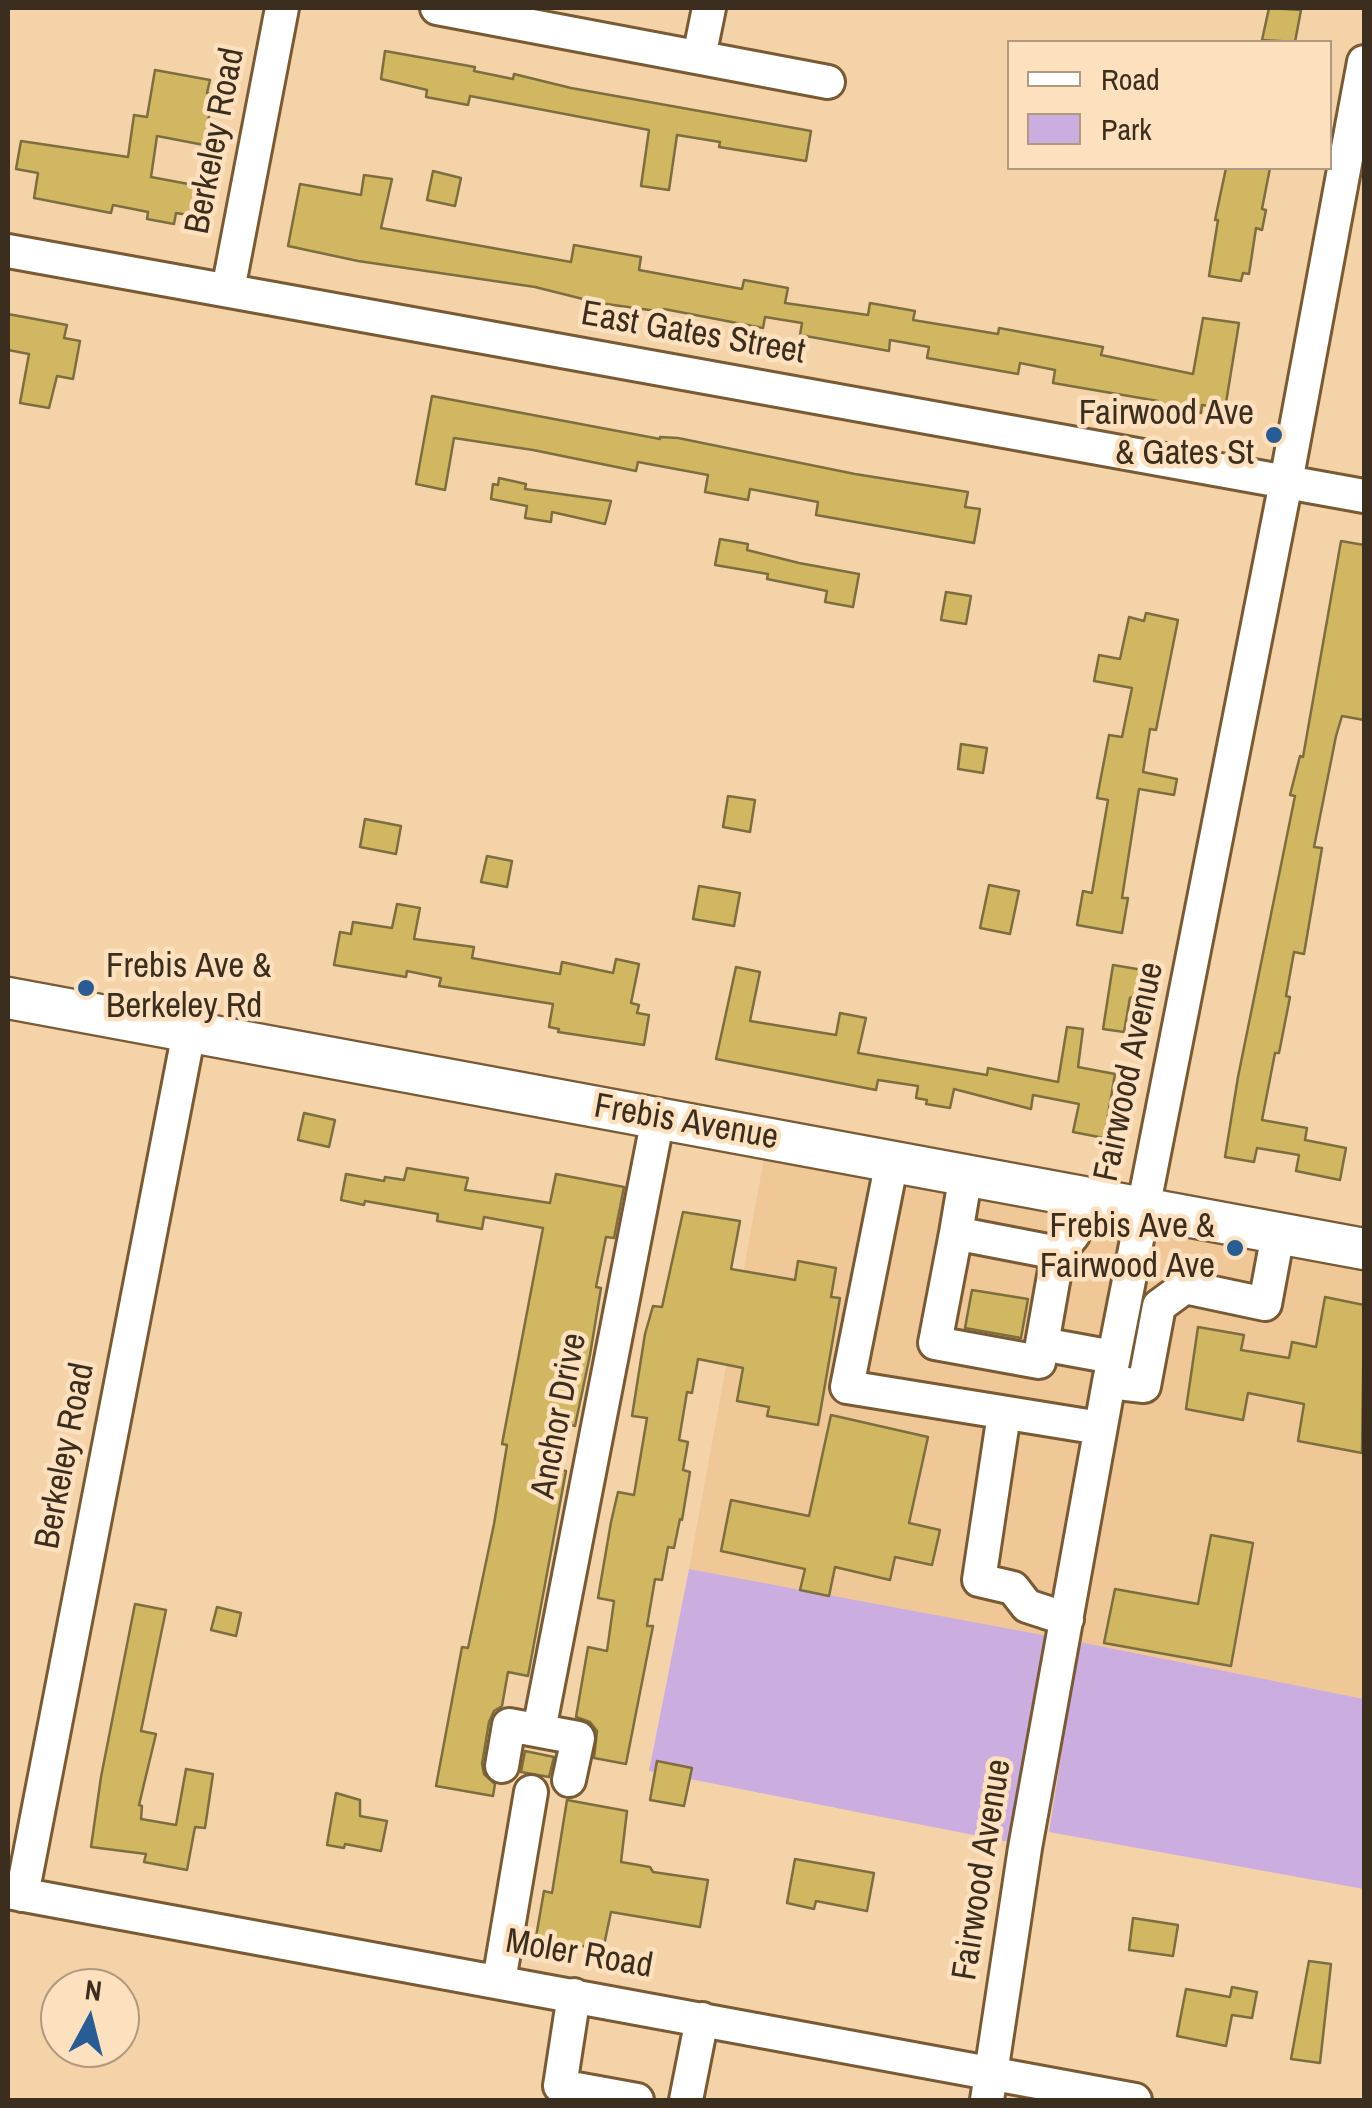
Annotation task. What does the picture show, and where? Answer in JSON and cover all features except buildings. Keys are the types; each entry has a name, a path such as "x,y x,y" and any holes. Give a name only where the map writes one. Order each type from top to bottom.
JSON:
{"main road":[{"name":"Frebis Avenue","path":"8,998 1364,1249"}],"street":[{"name":"Berkeley Road","path":"228,290 282,8"},
{"path":"437,8 828,82"},
{"path":"699,57 709,8"},
{"name":"Fairwood Avenue","path":"989,2088 1025,1848 1100,1428 1286,482 1364,62"},
{"name":"East Gates Street","path":"8,251 1364,496"},
{"name":"Berkeley Road","path":"15,1894 189,1032"},
{"name":"Anchor Drive","path":"539,1730 658,1118"},
{"path":"892,1160 847,1387 1100,1428"},
{"path":"966,1174 935,1343 1038,1362 1058,1253 1073,1235 1080,1196"},
{"path":"956,1233 1058,1253"},
{"path":"1042,1344 1144,1386 1159,1306 1185,1287 1265,1304 1278,1234"},
{"path":"1004,1414 979,1580 1013,1588 1027,1606 1067,1619"},
{"path":"499,1981 554,1790 578,1738 509,1726 500,1776 554,1790"},
{"name":"Moler Road","path":"15,1894 702,2019 989,2088 1135,2100"},
{"path":"574,1994 560,2086 637,2100"},
{"path":"686,2100 702,2019"}],"shaded area":[{"path":"768,1136 1364,1251 1364,1699 689,1569"}],"green space":[{"path":"689,1569 1048,1636 1009,1842 649,1771"},
{"path":"1079,1642 1364,1699 1364,1889 1049,1832"}],"place":[{"name":"Fairwood Ave & Gates St","path":"1274,435"},
{"name":"Frebis Ave & Berkeley Rd","path":"86,988"},
{"name":"Frebis Ave & Fairwood Ave","path":"1235,1248"}]}
